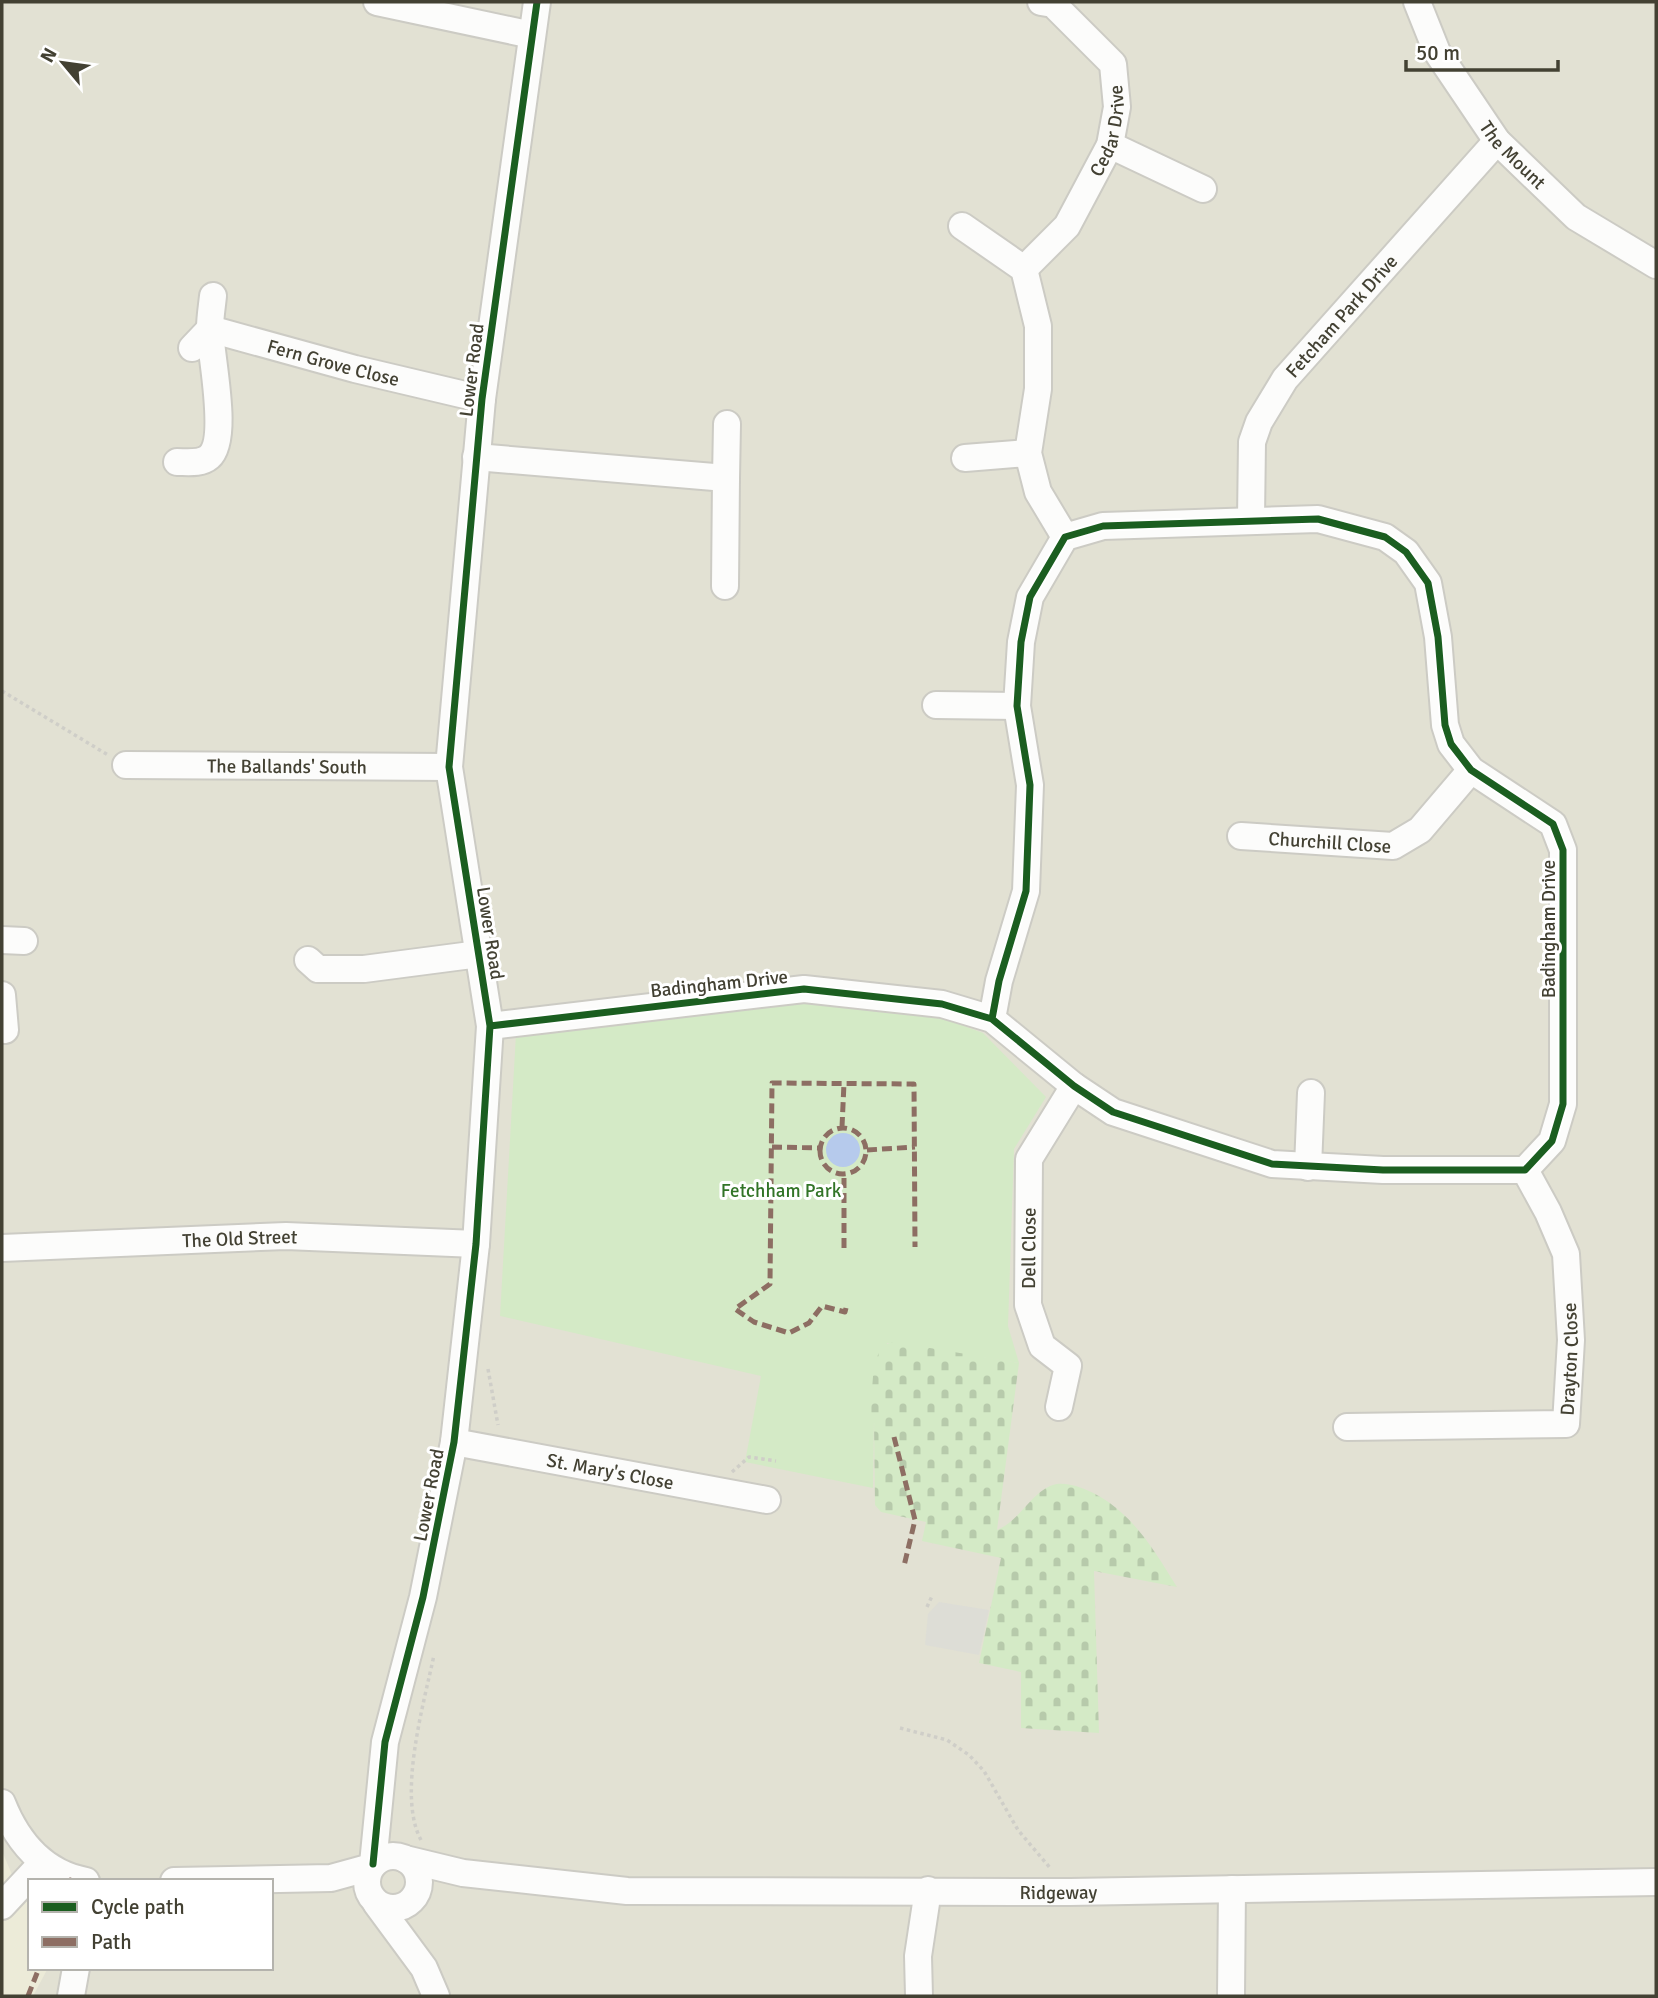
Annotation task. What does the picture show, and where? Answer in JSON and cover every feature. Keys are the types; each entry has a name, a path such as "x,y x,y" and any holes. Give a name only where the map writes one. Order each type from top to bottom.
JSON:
{"street":[{"path":"377,2 532,35"},
{"name":"Lower Road","path":"424,1968 373,1900 366,1882 372,1866 377,1805 391,1710 423,1597 454,1442 476,1244 489,1026 449,766 482,398 537,2"},
{"name":"Cedar Drive","path":"1024,270 1067,226 1110,145 1117,107 1113,64 1049,2"},
{"name":"The Mount","path":"1417,2 1437,52 1497,141 1576,217 1656,265"},
{"name":"Fetcham Park Drive","path":"1251,519 1252,442 1259,422 1285,379 1497,141"},
{"path":"1110,145 1203,189"},
{"path":"962,226 1024,270 1038,326 1038,390 1028,453 1038,492 1065,537 1030,597 1021,642 1017,706 1030,785 1026,891 999,981 992,1019"},
{"path":"177,462 200,461 210,456 217,444 219,427 210,329 213,296"},
{"path":"191,348 210,329"},
{"name":"Fern Grove Close","path":"210,329 355,369 482,398"},
{"path":"725,586 727,424"},
{"path":"965,458 1028,453"},
{"path":"476,457 726,478"},
{"name":"Badingham Drive","path":"489,1026 804,989 942,1004 992,1019 1074,1086 1113,1112 1151,1127 1272,1164 1434,1171 1525,1170 1552,1141 1563,1104 1563,850 1553,824 1471,770 1451,744 1445,725 1438,637 1429,583 1406,552 1385,537 1318,519 1251,519 1103,526 1065,537"},
{"path":"936,705 1017,706"},
{"name":"The Ballands' South","path":"126,765 449,766"},
{"name":"Churchill Close","path":"1241,836 1393,846 1420,830 1471,770"},
{"path":"308,960 318,969 364,969 479,954"},
{"path":"2,995 5,1030"},
{"name":"Dell Close","path":"1059,1407 1068,1366 1042,1346 1028,1305 1029,1159 1074,1086"},
{"path":"1308,1167 1311,1093"},
{"name":"Drayton Close","path":"1347,1427 1566,1424 1571,1340 1566,1254 1548,1212 1525,1170"},
{"name":"The Old Street","path":"2,1248 286,1236 476,1244"},
{"name":"St. Mary's Close","path":"454,1442 767,1500"},
{"name":"Lower Road","path":"377,1805 389,1838 410,1853 416,1870 414,1927 424,1968 436,1996"},
{"path":"3,1809 29,1851 43,1863 77,1879"},
{"path":"273,1879 331,1878 372,1866 387,1856 410,1853"},
{"name":"Ridgeway","path":"410,1853 463,1872 627,1891 1070,1892 1656,1882"},
{"path":"32,1879 43,1863"},
{"path":"331,1878 393,1908 401,1907 416,1894 463,1872"},
{"path":"15,1905 28,1886"},
{"path":"1231,1996 1232,1889"},
{"path":"919,1996 918,1956 929,1890"},
{"path":"71,1996 76,1970"}],"path":[{"path":"2,691 126,765"},
{"path":"488,1369 496,1424 503,1431"},
{"path":"722,1475 730,1474 749,1457 776,1461"},
{"path":"926,1608 932,1596"},
{"path":"410,1853 414,1827 411,1809 415,1755 434,1652"},
{"path":"900,1728 947,1740 969,1755 984,1771 1018,1830 1070,1892"}],"shaded area":[{"path":"2,2 1656,2 1656,1996 2,1996"},
{"path":"939,1602 989,1610 979,1655 925,1645 928,1614"},
{"path":"2,1851 19,1891 28,1897 28,1970 47,1970 33,1996 2,1996"}],"green space":[{"name":"Fetchham Park","path":"812,999 929,1013 983,1033 1046,1097 1014,1149 1008,1326 1019,1363 887,1343 874,1420 873,1488 745,1462 761,1376 500,1316 516,1034"},
{"path":"894,1342 1019,1363 997,1530 1012,1521 1036,1496 1050,1486 1076,1486 1094,1493 1123,1514 1147,1541 1177,1587 1094,1571 1099,1733 1021,1728 1021,1672 979,1663 1001,1558 922,1541 926,1522 881,1512 875,1505 874,1420 870,1417 874,1363 883,1345"}],"water":[{"path":"843,1133 855,1138 860,1150 855,1162 843,1167 831,1162 826,1150 831,1138"}],"marked path":[{"path":"846,1308 845,1312 822,1306 809,1323 789,1333 754,1322 735,1309 770,1284 772,1083 914,1084 915,1247"},
{"path":"842,1127 844,1083"},
{"path":"843,1128 852,1129 859,1135 865,1142 866,1151 865,1160 859,1167 852,1173 843,1174 834,1173 827,1167 821,1160 820,1151 821,1142 827,1135 834,1129 843,1128"},
{"path":"772,1147 820,1148"},
{"path":"867,1150 915,1147"},
{"path":"844,1174 844,1248"},
{"path":"894,1437 915,1520 904,1566"},
{"path":"28,1996 38,1970"}],"cycle path":[{"path":"373,1864 385,1742 423,1597 454,1442 476,1244 490,1026 449,767 482,399 537,2"},
{"path":"490,1026 804,989 942,1004 992,1019 1074,1086 1113,1112 1272,1164 1383,1170 1525,1170 1552,1141 1563,1104 1563,850 1553,824 1471,770 1451,744 1445,725 1438,637 1428,583 1406,552 1385,537 1318,519 1103,526 1065,537 1030,597 1021,642 1017,706 1030,785 1026,891 999,981 992,1019"}]}
